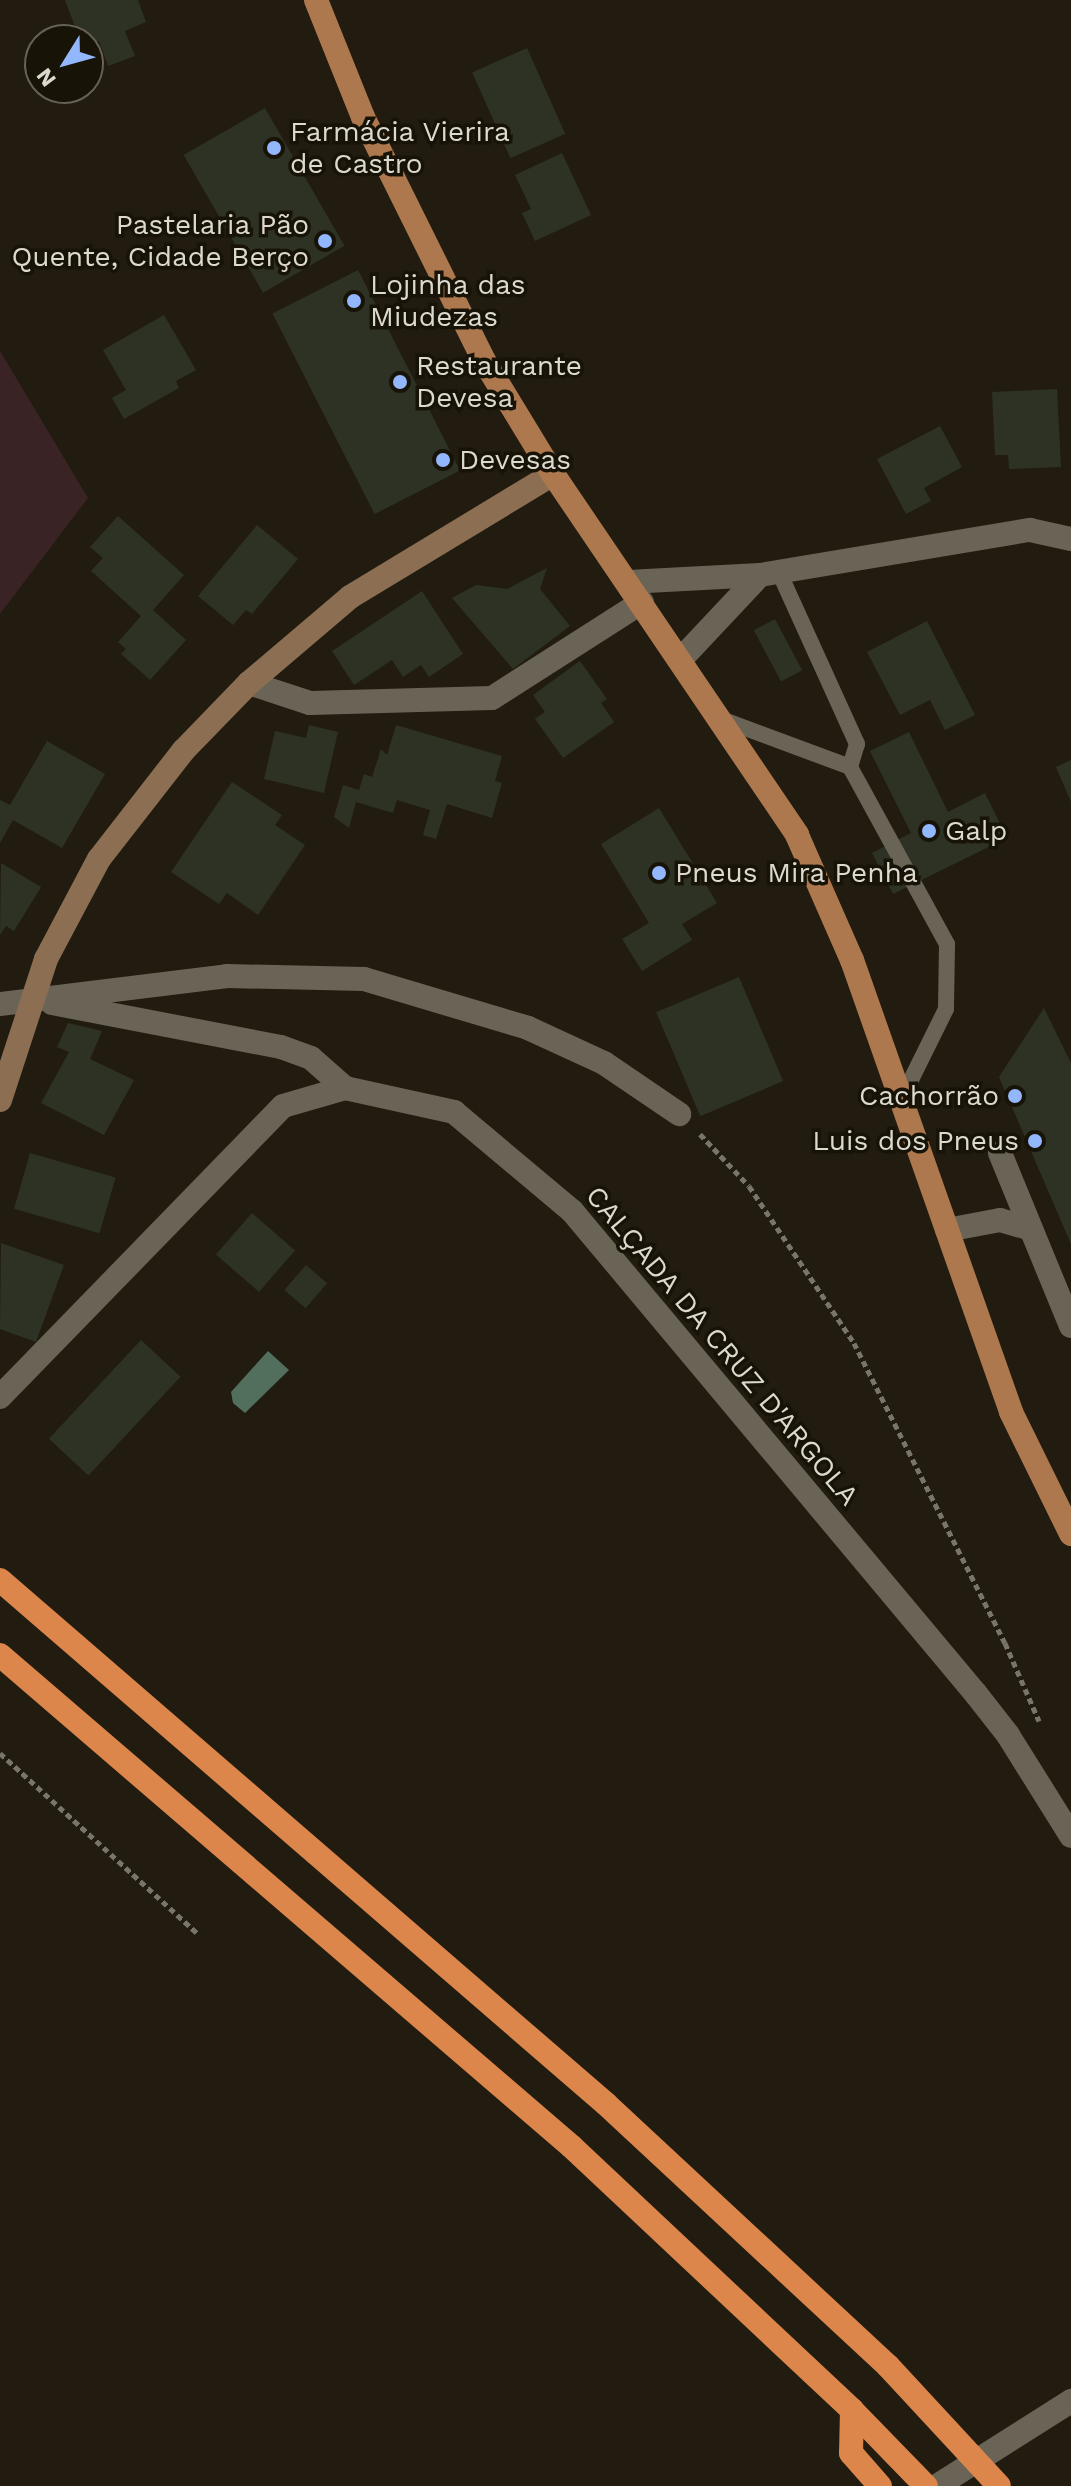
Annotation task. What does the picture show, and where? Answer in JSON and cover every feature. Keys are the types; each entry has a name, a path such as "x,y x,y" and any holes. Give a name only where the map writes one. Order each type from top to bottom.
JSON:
{"highway":[{"path":"0,1580 606,2104 888,2366 999,2486"},
{"path":"0,1655 572,2147 852,2410 926,2486"},
{"path":"852,2410 851,2453 880,2486"}],"main road":[{"path":"316,0 363,117 483,359 553,474 682,658 797,835 852,960 1011,1412 1071,1534"},
{"path":"0,1100 46,959 99,859 184,750 249,683 350,597 553,474"}],"street":[{"path":"249,683 310,703 492,698 635,592 1030,530 1071,539"},
{"path":"682,658 770,573"},
{"path":"0,1004 227,976 364,979 528,1028 604,1063 679,1114"},
{"path":"31,999 281,1047 311,1058 345,1088"},
{"name":"CALÇADA DA CRUZ D'ARGOLA","path":"0,1397 283,1106 345,1088 454,1112 572,1211 992,1714 1071,1836"},
{"path":"1000,1153 1071,1326"},
{"path":"947,1230 1000,1220 1031,1229"},
{"path":"937,2486 1071,2401"}],"lane":[{"path":"770,573 857,744 850,767"},
{"path":"721,719 850,767 947,944 946,1009 901,1100"}],"path":[{"path":"679,1114 749,1186 836,1311 1005,1643 1039,1724"},
{"path":"0,1753 197,1933"}],"shaded area":[{"path":"0,351 88,498 0,614"},
{"path":"268,1351 289,1370 245,1413 233,1403 231,1392"}],"building":[{"path":"65,0 138,0 146,22 125,31 135,56 108,66 104,55 104,24 74,24"},
{"path":"527,48 565,134 510,158 472,72"},
{"path":"265,108 344,246 263,293 184,155"},
{"path":"562,153 591,215 535,241 522,213 531,209 515,175"},
{"path":"358,270 460,470 375,514 272,314"},
{"path":"164,315 196,370 176,381 179,388 124,419 112,398 126,390 103,350"},
{"path":"1057,389 1061,467 1009,469 1008,455 995,455 992,392"},
{"path":"940,426 962,467 924,488 931,501 906,514 877,459"},
{"path":"118,516 184,575 153,610 186,640 150,680 121,654 126,649 118,642 141,616 91,571 103,558 90,547"},
{"path":"257,525 298,559 252,614 246,610 233,625 198,596"},
{"path":"547,568 540,589 570,626 513,669 452,598 476,585 507,589"},
{"path":"422,591 463,654 429,677 421,665 403,677 392,660 354,685 332,651"},
{"path":"775,619 802,670 781,681 754,630"},
{"path":"927,621 975,715 945,730 930,700 900,715 867,652"},
{"path":"580,661 607,699 601,703 614,722 563,758 535,719 545,712 533,695"},
{"path":"309,725 338,732 324,793 264,779 275,731 306,738"},
{"path":"396,725 502,756 495,781 502,783 492,818 447,804 436,839 423,835 430,810 397,800 393,813 356,802 349,828 334,817 343,785 359,790 364,774 372,777 381,749 387,755"},
{"path":"909,732 948,812 985,793 1007,838 893,894 872,853 911,833 870,751"},
{"path":"47,741 105,774 62,848 13,820 0,843 0,800 10,805"},
{"path":"1071,760 1071,802 1056,767"},
{"path":"232,782 282,815 275,825 305,845 258,915 227,893 219,904 171,872"},
{"name":"Pneus Mira Penha","path":"659,808 717,903 682,924 692,940 642,971 622,939 649,923 601,844"},
{"path":"1,863 41,887 14,931 6,926 0,935"},
{"path":"739,977 783,1081 700,1116 656,1012"},
{"path":"1044,1008 1071,1063 1071,1244 999,1077"},
{"path":"68,1023 102,1031 90,1059 134,1080 104,1135 41,1103 69,1052 57,1047"},
{"path":"30,1153 116,1178 100,1233 14,1209"},
{"path":"252,1213 295,1250 259,1292 216,1255"},
{"path":"1,1243 64,1265 36,1342 0,1329"},
{"path":"306,1265 327,1283 305,1308 284,1290"},
{"path":"141,1340 180,1377 88,1476 49,1439"}],"place":[{"name":"Farmácia Vierira de Castro","path":"274,148"},
{"name":"Pastelaria Pão Quente, Cidade Berço","path":"325,241"},
{"name":"Lojinha das Miudezas","path":"354,301"},
{"name":"Restaurante Devesa","path":"400,382"},
{"name":"Devesas","path":"443,460"},
{"name":"Galp","path":"929,831"},
{"name":"Pneus Mira Penha","path":"659,873"},
{"name":"Cachorrão","path":"1015,1096"},
{"name":"Luis dos Pneus","path":"1035,1141"}]}
